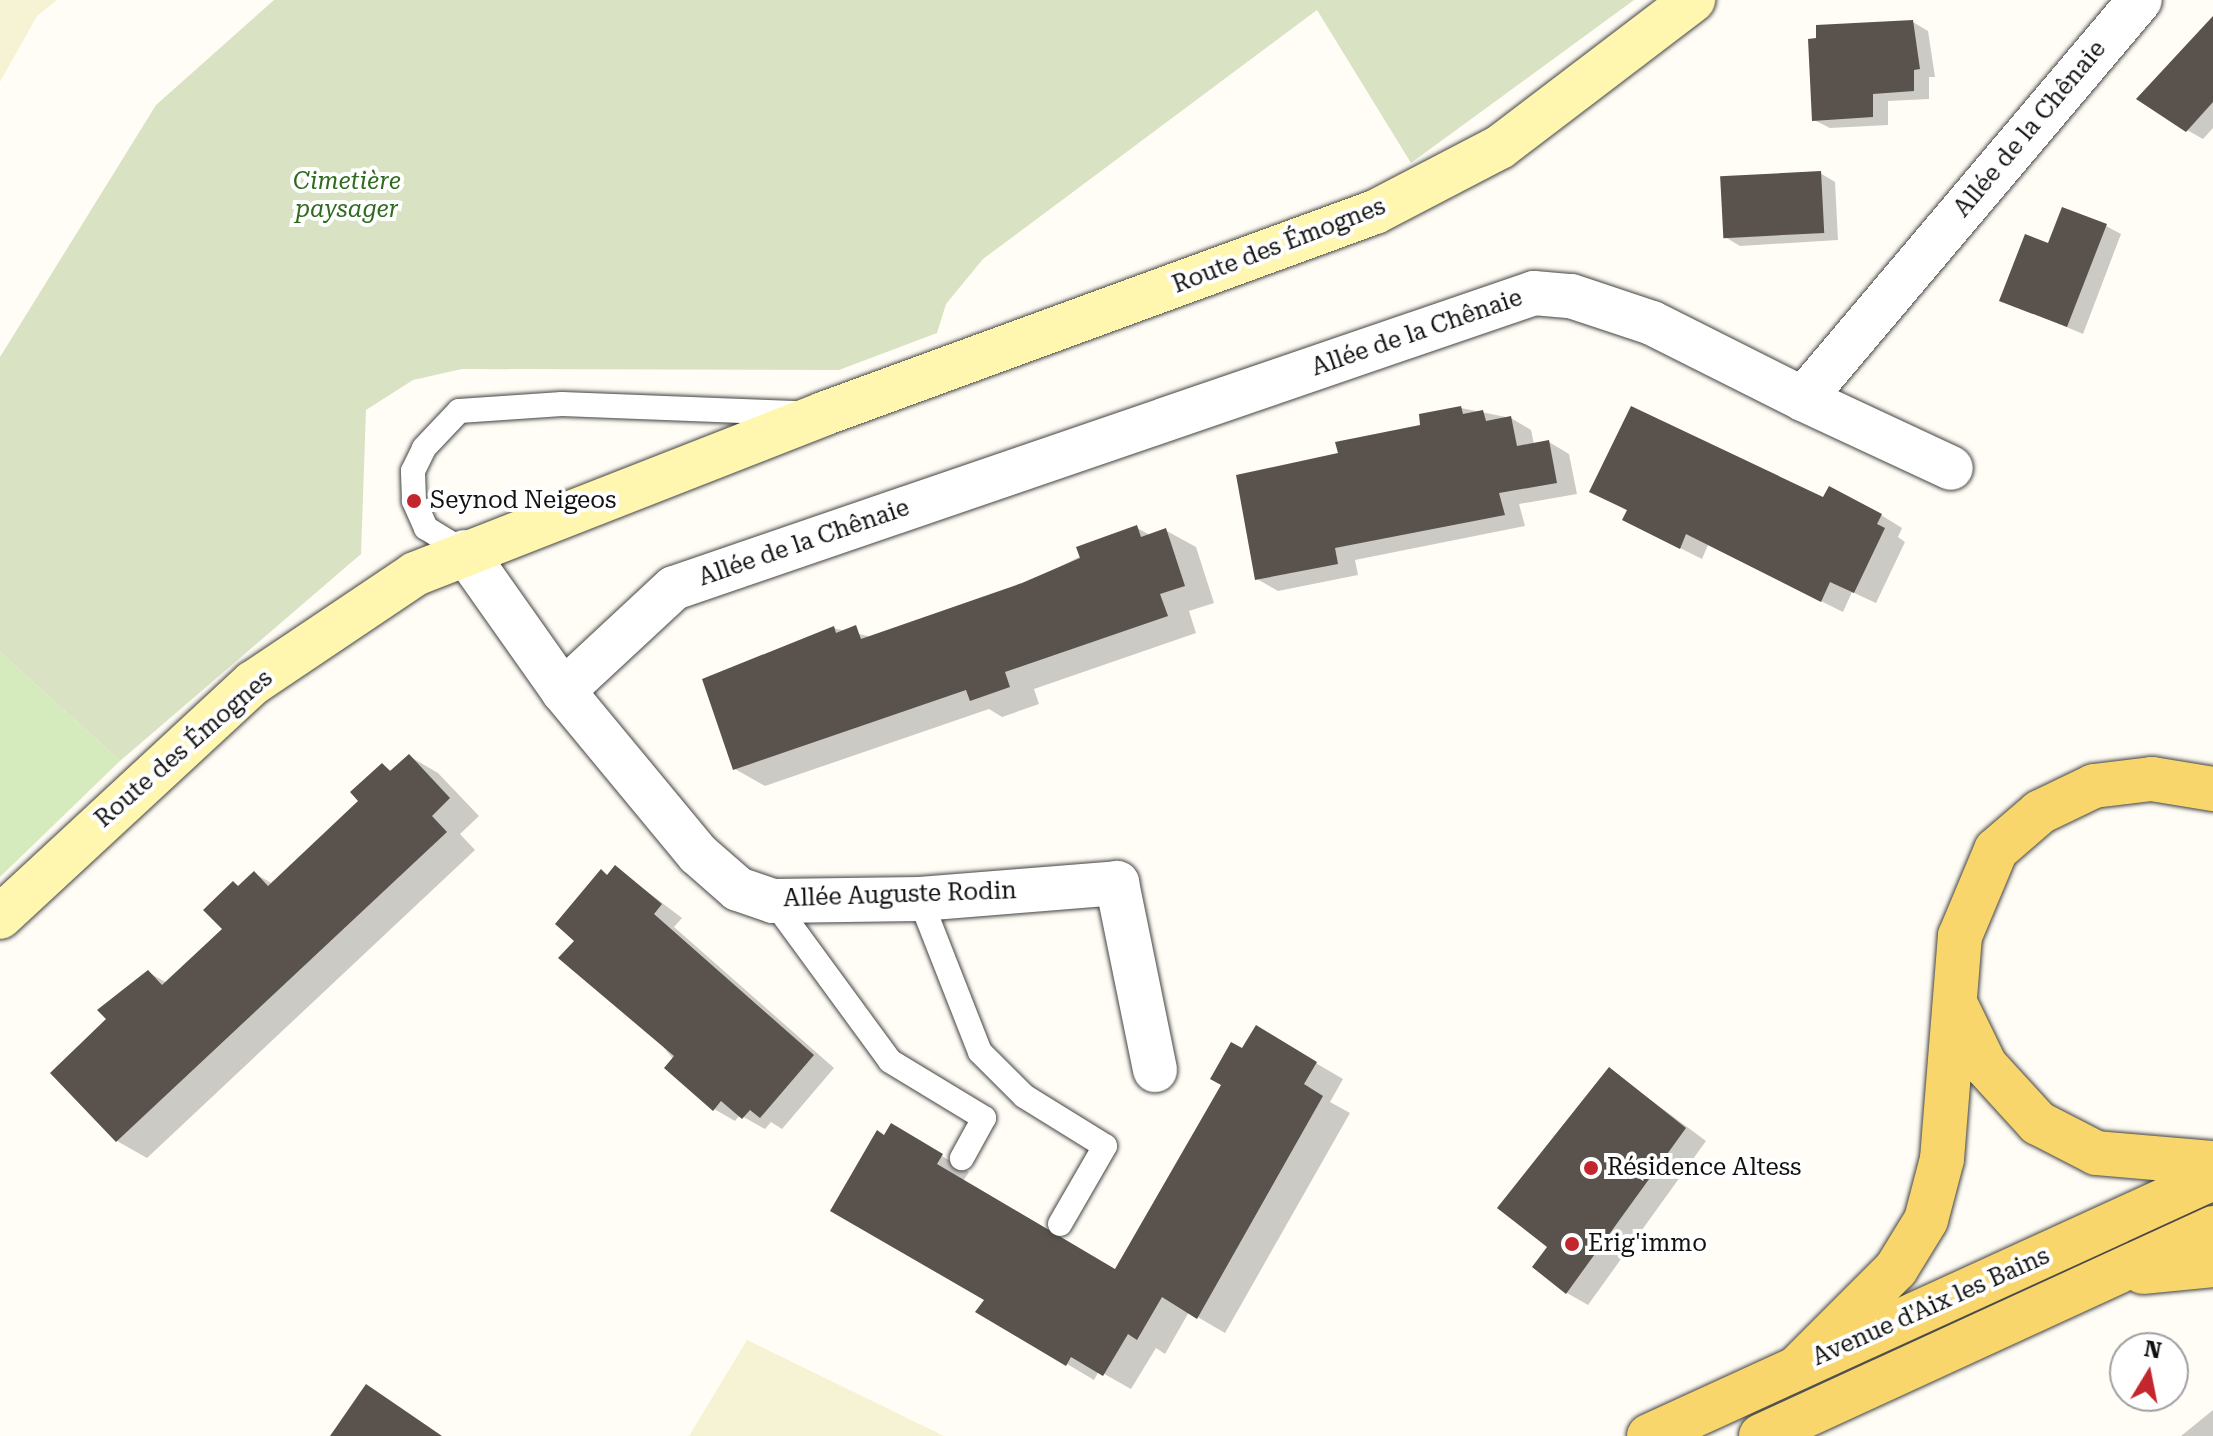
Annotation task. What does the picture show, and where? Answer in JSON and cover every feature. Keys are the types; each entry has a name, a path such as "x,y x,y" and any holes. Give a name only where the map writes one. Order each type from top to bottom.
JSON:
{"main road":[{"path":"1797,1368 1896,1269 1926,1220 1942,1159 1956,1005 1955,970 1971,896 2012,832 2069,797 2124,779 2213,789"},
{"path":"1956,1005 2009,1096 2066,1140 2116,1157 2213,1163"},
{"name":"Avenue d'Aix les Bains","path":"1649,1436 2213,1178"},
{"name":"Avenue d'Aix les Bains","path":"1761,1436 2213,1228"},
{"path":"2105,1276 2213,1265"}],"street":[{"name":"Route des Émognes","path":"0,917 253,683 415,574 823,414 1284,246 1457,174 1693,0"},
{"name":"Allée de la Chênaie","path":"563,691 674,588 1534,293 1571,296 1652,323 1803,399 2140,0"},
{"path":"1803,399 1951,468"},
{"name":"Allée Auguste Rodin","path":"465,552 563,691 698,854 738,889 773,901 920,899 1117,883 1155,1070"}],"lane":[{"name":"Route des Émognes","path":"465,552 426,528 414,501 413,471 424,448 459,411 562,404 823,414"},
{"path":"920,899 980,1052 1024,1096 1105,1146 1060,1224"},
{"path":"773,901 890,1061 984,1118 962,1158"}],"shaded area":[{"path":"0,0 57,0 37,16 0,82"},
{"path":"747,1340 944,1436 689,1436"}],"green space":[{"name":"Cimetière paysager","path":"274,0 1634,0 1411,163 1317,10 983,259 946,304 937,333 839,370 462,369 413,380 366,410 361,554 120,761 0,652 0,357 156,105"},
{"path":"0,652 120,761 0,877"}],"building":[{"path":"2213,16 2213,102 2186,132 2136,99"},
{"path":"1913,20 1920,69 1914,70 1914,91 1873,94 1873,117 1812,121 1808,39 1816,38 1816,25"},
{"path":"1821,171 1824,233 1723,238 1720,176"},
{"path":"2062,207 2107,224 2067,327 1999,301 2025,234 2048,243"},
{"path":"1461,406 1463,414 1483,410 1486,421 1511,416 1517,446 1549,440 1557,483 1499,493 1505,515 1335,548 1338,564 1255,580 1236,475 1338,453 1335,442 1420,425 1419,414"},
{"path":"1631,406 1823,497 1829,486 1882,514 1877,524 1885,528 1854,593 1830,582 1821,602 1686,534 1680,549 1622,520 1627,510 1589,492"},
{"path":"1137,525 1141,537 1166,528 1185,586 1160,594 1168,616 1005,672 1010,687 970,701 966,690 733,770 702,679 834,626 836,633 856,625 861,639 1022,583 1080,558 1076,547"},
{"path":"409,754 450,798 432,816 447,832 116,1142 50,1073 106,1019 97,1010 148,970 162,985 222,929 203,910 233,881 238,886 254,871 268,886 358,801 350,792 382,763 390,771"},
{"path":"615,865 662,904 654,914 814,1055 760,1118 750,1110 742,1119 721,1101 713,1111 664,1068 674,1056 558,958 574,941 555,924 601,869 607,875"},
{"path":"1256,1025 1317,1062 1304,1084 1323,1096 1197,1319 1162,1297 1137,1340 1128,1334 1103,1376 1071,1357 1066,1366 975,1312 984,1300 830,1211 877,1130 884,1135 891,1123 943,1154 937,1164 1115,1269 1221,1085 1210,1079 1231,1042 1242,1048"},
{"name":"Résidence Altess","path":"1609,1067 1686,1128 1566,1294 1532,1267 1547,1247 1497,1208"},
{"path":"366,1384 442,1436 330,1436"}],"place":[{"name":"Seynod Neigeos","path":"414,501"},
{"name":"Résidence Altess","path":"1591,1168"},
{"name":"Erig'immo","path":"1572,1244"}]}
